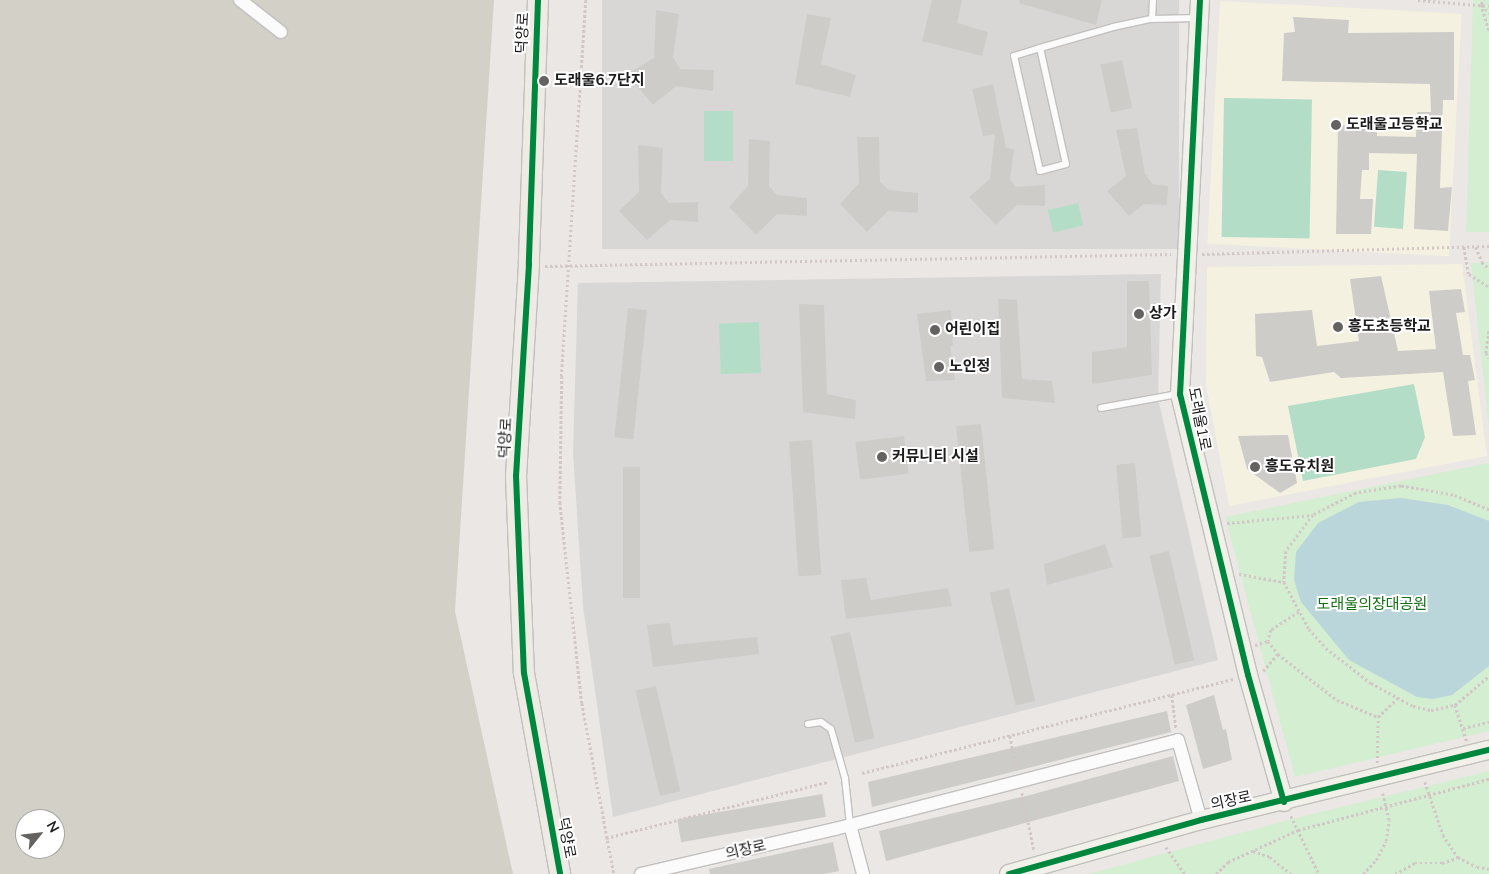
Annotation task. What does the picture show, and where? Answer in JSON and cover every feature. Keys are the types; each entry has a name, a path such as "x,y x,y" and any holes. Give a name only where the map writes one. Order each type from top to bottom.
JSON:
{"main road":[{"name":"덕양로","path":"538,0 529,264 516,476 524,673 560,874"}],"street":[{"path":"240,0 281,32"},
{"name":"도래울1로","path":"1200,0 1180,394 1248,675 1287,808"},
{"name":"의장로","path":"641,874 850,825 1178,740 1201,820"},
{"name":"의장로","path":"1009,874 1201,820 1287,808 1489,750"},
{"path":"850,825 863,874"}],"lane":[{"path":"1152,19 1153,0"},
{"path":"1040,48 1066,164 1040,171 1014,56 1040,48 1152,19 1198,18"},
{"path":"1101,408 1180,394"},
{"path":"808,724 821,722 831,729 845,778 850,825"}],"path":[{"path":"586,0 562,376 560,502 582,703 614,874"},
{"path":"1418,0 1489,6"},
{"path":"1481,4 1484,0"},
{"path":"1481,4 1489,13"},
{"path":"1481,4 1489,30"},
{"path":"1475,246 1482,262 1489,269"},
{"path":"1198,254 1489,246"},
{"path":"1464,247 1469,274 1489,288"},
{"path":"543,266 1173,254"},
{"path":"1489,331 1486,353 1489,358"},
{"path":"1222,524 1313,515 1356,493 1401,486 1453,495 1489,510"},
{"path":"1313,515 1286,551 1284,582 1309,629 1343,664 1413,706 1432,710 1456,705 1489,676"},
{"path":"1235,573 1284,582"},
{"path":"1268,641 1271,630 1299,612"},
{"path":"1255,645 1268,641"},
{"path":"1268,641 1278,654 1336,700 1378,717"},
{"path":"1262,671 1278,654"},
{"path":"862,773 1233,679"},
{"path":"1172,695 1178,740"},
{"path":"1376,765 1378,717 1398,698"},
{"path":"1456,705 1467,743"},
{"path":"1463,728 1489,722"},
{"path":"1010,736 1017,769"},
{"path":"1216,874 1228,862 1298,830 1428,793 1489,779"},
{"path":"1424,780 1443,835 1458,858"},
{"path":"606,838 827,782"},
{"path":"1021,791 1034,850"},
{"path":"1363,874 1376,860 1386,841 1388,804 1382,791"},
{"path":"1287,808 1319,874"},
{"path":"1166,847 1185,874"},
{"path":"1253,851 1270,857 1292,874"},
{"path":"1395,874 1415,863 1442,863 1458,858 1489,869"}],"shaded area":[{"path":"0,0 494,0 455,611 513,874 0,874"},
{"path":"602,0 1179,0 1179,249 602,249"},
{"name":"도래울고등학교","path":"1220,1 1462,14 1449,256 1207,244"},
{"name":"흥도초등학교","path":"1462,264 1487,456 1229,506 1206,386 1207,267"},
{"path":"1161,274 1158,398 1218,660 613,817 583,606 573,452 578,283"}],"green space":[{"path":"1473,0 1489,0 1489,232 1466,232"},
{"path":"1224,98 1312,100 1310,239 1222,237"},
{"path":"704,111 733,111 733,161 704,161"},
{"path":"1378,170 1407,172 1403,229 1374,227"},
{"path":"1078,203 1083,225 1053,232 1048,210"},
{"path":"1489,262 1489,426 1471,263"},
{"path":"759,322 761,373 721,374 719,323"},
{"path":"1414,384 1425,437 1416,459 1303,481 1288,406"},
{"name":"도래울의장대공원","path":"1489,463 1489,731 1295,777 1225,517"},
{"path":"1489,771 1489,874 1088,874 1292,819"}],"water":[{"path":"1401,498 1448,505 1489,521 1489,666 1452,695 1433,699 1417,697 1349,660 1301,602 1294,580 1296,552 1318,523 1359,502"}],"building":[{"path":"932,0 962,0 957,23 988,32 982,56 922,41"},
{"path":"1020,0 1102,0 1096,25 1019,3"},
{"path":"656,10 679,14 673,57 680,69 714,70 713,91 676,86 653,105 627,74 654,58"},
{"path":"807,14 831,18 821,64 856,75 850,97 795,84"},
{"path":"1293,17 1349,20 1348,33 1454,32 1454,100 1443,100 1440,188 1452,187 1448,231 1414,229 1417,154 1369,153 1369,170 1362,170 1360,199 1373,199 1371,234 1336,234 1338,125 1377,126 1377,136 1416,137 1417,112 1431,112 1430,84 1282,81 1284,33 1295,32"},
{"path":"1122,60 1132,108 1111,113 1100,65"},
{"path":"993,84 1006,148 1014,149 1010,179 1016,187 1045,185 1045,206 1017,205 996,225 969,197 990,179 995,134 983,136 972,89"},
{"path":"1137,128 1145,174 1153,184 1168,186 1167,205 1144,204 1129,216 1107,191 1126,176 1116,130"},
{"path":"857,137 879,137 880,182 889,190 918,193 918,213 888,211 867,232 840,204 859,183"},
{"path":"749,139 770,141 769,186 777,195 807,198 807,216 777,214 756,235 729,207 748,186"},
{"path":"638,145 663,148 661,193 669,203 698,202 698,222 670,220 647,240 619,211 639,192"},
{"path":"1381,276 1398,351 1436,349 1429,291 1461,289 1465,312 1456,313 1463,355 1470,355 1475,380 1468,381 1476,435 1453,436 1443,372 1341,378 1334,372 1270,382 1262,357 1256,356 1255,314 1312,310 1317,346 1359,341 1350,279"},
{"name":"상가","path":"1127,281 1149,281 1152,375 1092,384 1092,352 1127,347"},
{"path":"998,299 1017,300 1022,379 1052,381 1055,403 1002,398"},
{"path":"799,304 824,305 827,394 856,400 855,419 803,412"},
{"path":"628,308 647,310 633,439 614,437"},
{"path":"951,310 953,345 950,346 955,380 926,381 917,314"},
{"path":"981,424 994,549 969,552 956,427"},
{"path":"1288,435 1297,483 1280,493 1247,469 1238,436"},
{"name":"커뮤니티 시설","path":"904,436 909,474 860,480 855,442"},
{"path":"812,440 821,575 798,576 789,442"},
{"path":"1135,463 1141,537 1123,538 1116,465"},
{"path":"623,467 640,467 640,598 623,598"},
{"path":"1105,544 1113,567 1047,585 1044,564"},
{"path":"1169,551 1194,660 1175,665 1150,555"},
{"path":"866,578 871,600 948,588 952,606 846,619 841,580"},
{"path":"1009,588 1035,701 1016,706 990,592"},
{"path":"670,623 673,645 757,637 759,654 653,667 647,625"},
{"path":"850,632 875,738 855,743 831,636"},
{"path":"656,686 680,791 660,796 636,691"},
{"path":"1214,695 1223,730 1226,729 1232,760 1203,769 1186,705"},
{"path":"1167,711 1171,732 872,807 868,782"},
{"path":"1173,756 1179,781 886,861 879,831 1030,795"},
{"path":"822,794 826,817 681,842 677,820"},
{"path":"833,842 839,871 824,874 710,874 709,869"}],"cycle path":[{"path":"538,0 529,264 516,476 524,673 560,874"},
{"path":"1200,0 1180,394 1248,675 1284,802"},
{"path":"1009,874 1201,820 1489,750"}],"place":[{"name":"도래울6.7단지","path":"544,81"},
{"name":"도래울고등학교","path":"1336,125"},
{"name":"상가","path":"1139,314"},
{"name":"흥도초등학교","path":"1338,327"},
{"name":"어린이집","path":"935,330"},
{"name":"노인정","path":"939,367"},
{"name":"커뮤니티 시설","path":"882,457"},
{"name":"흥도유치원","path":"1255,467"}]}
